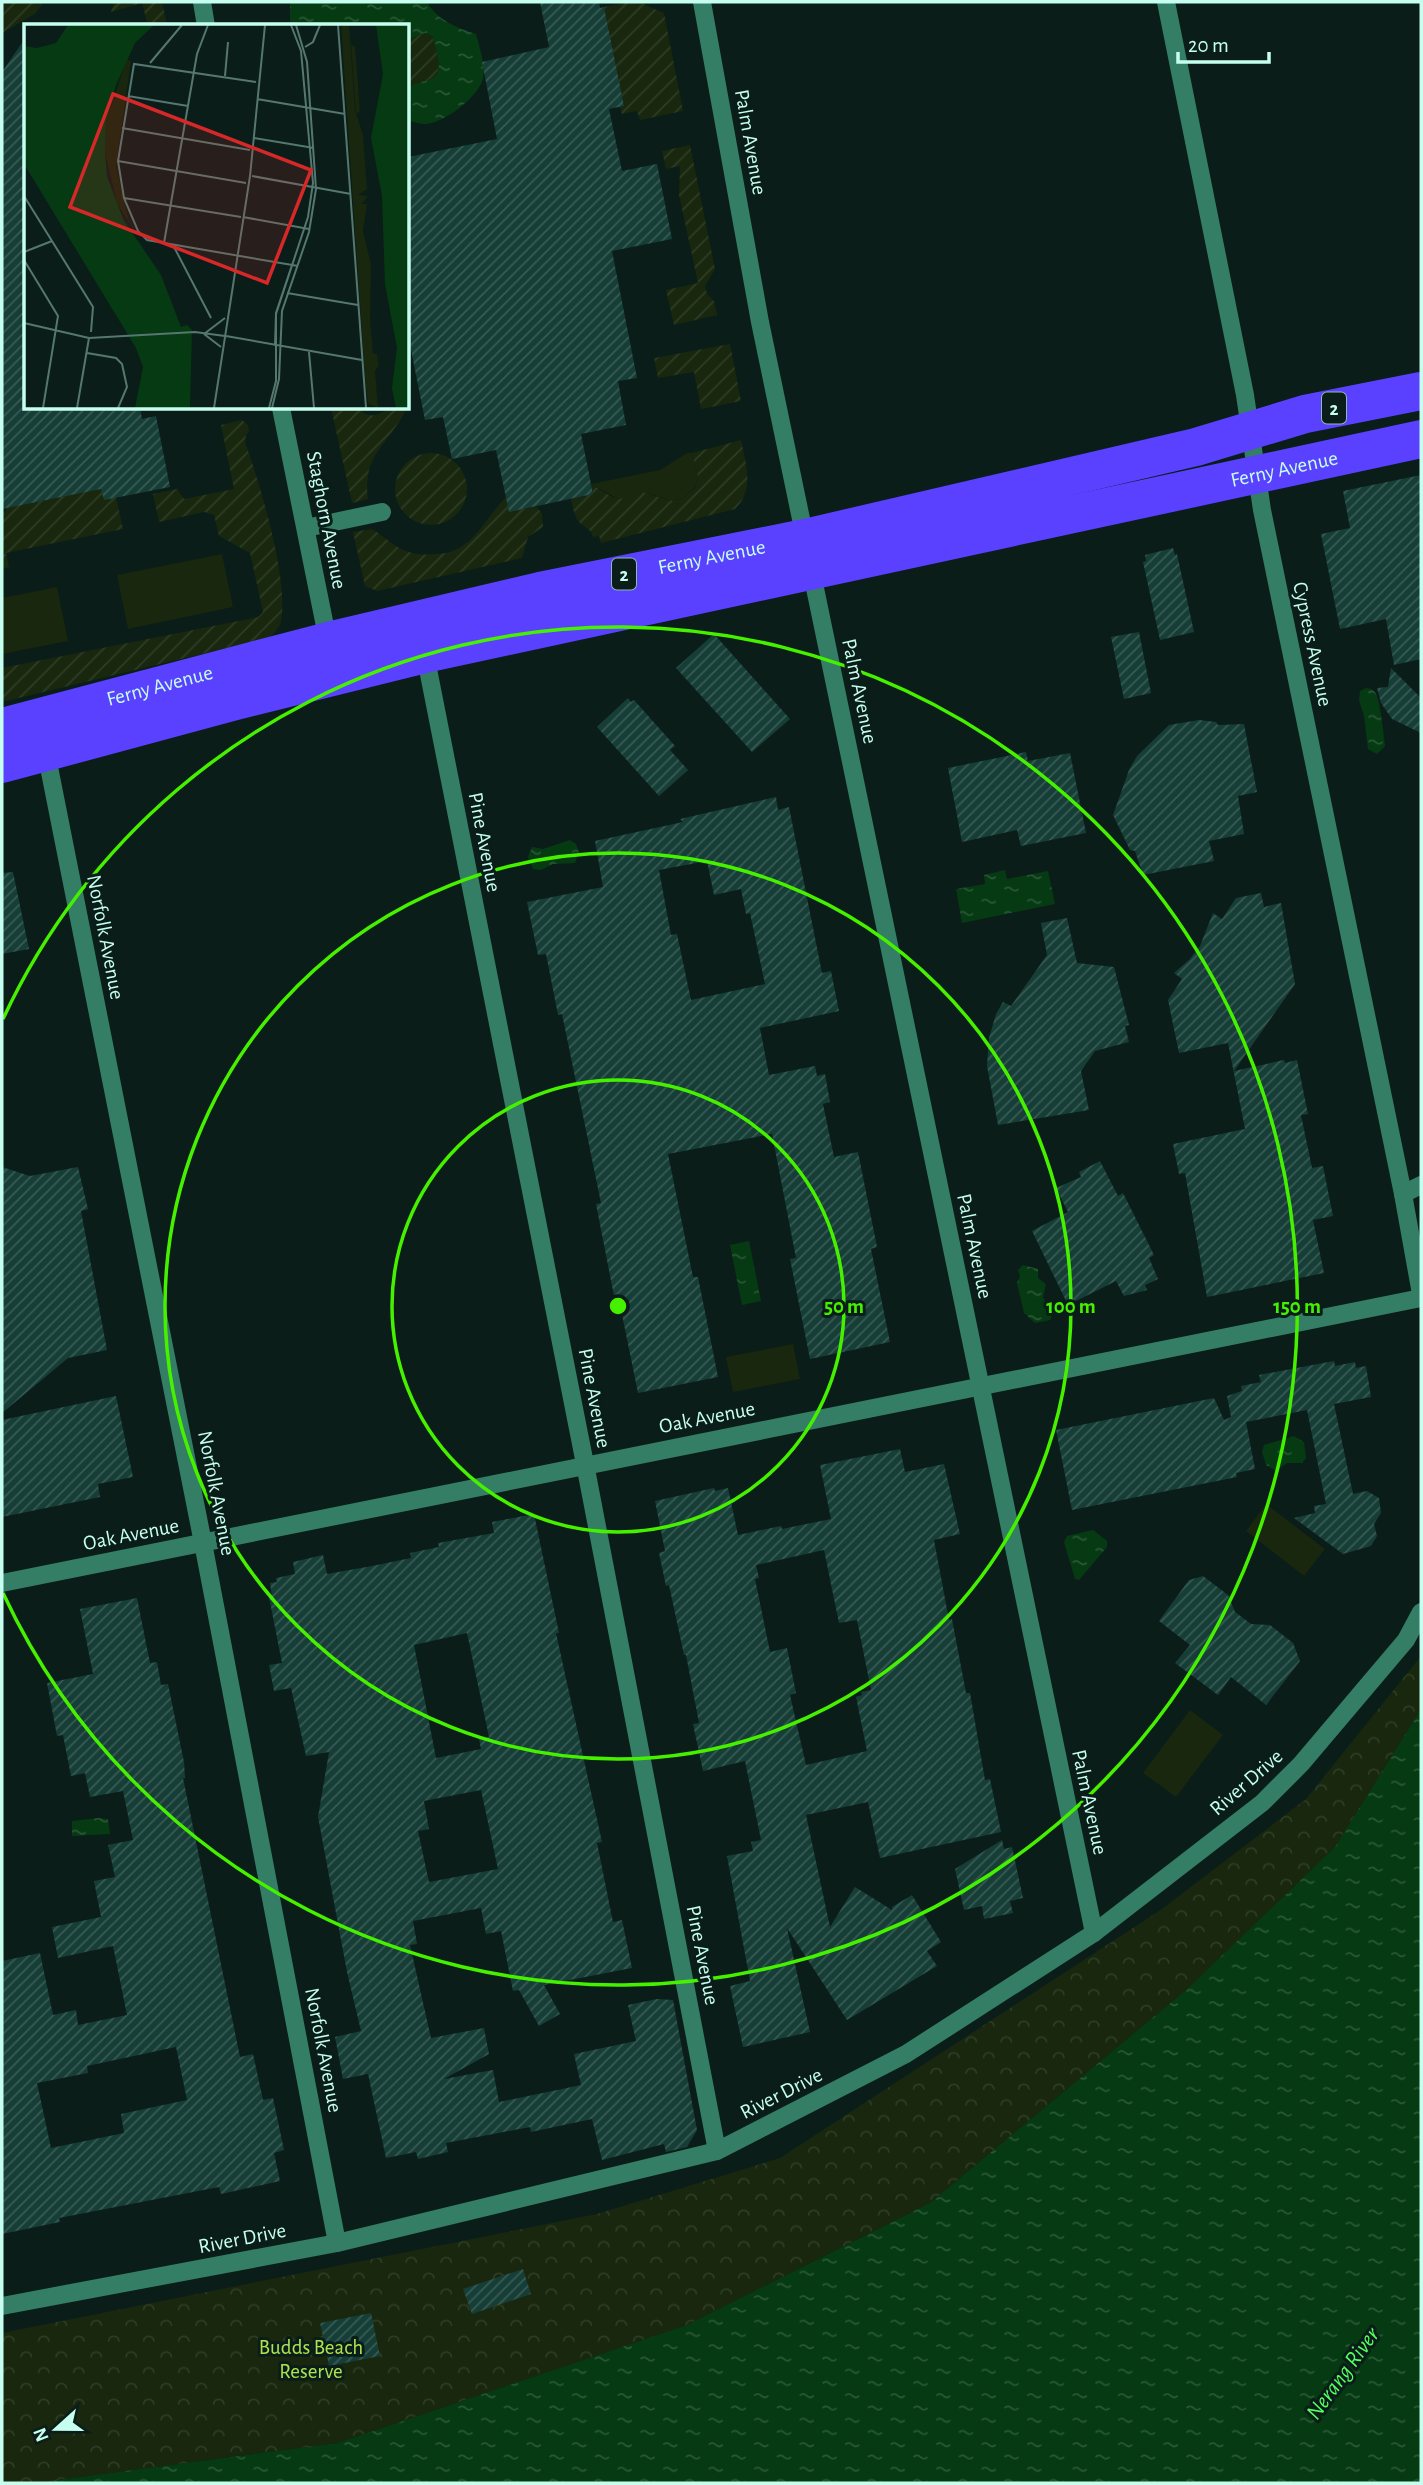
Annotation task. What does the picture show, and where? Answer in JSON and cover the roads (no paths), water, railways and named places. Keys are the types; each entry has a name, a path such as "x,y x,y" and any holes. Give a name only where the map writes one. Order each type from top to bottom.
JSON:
{"highway":[{"name":"Ferny Avenue","path":"2,764 808,553 1196,447 1304,414 1421,391"},
{"name":"Ferny Avenue","path":"2,727 328,641 540,591 808,553 1255,474 1421,439"}],"street":[{"path":"202,2 206,24"},
{"name":"Palm Avenue","path":"702,2 761,322 1094,1933"},
{"name":"Cypress Avenue","path":"1166,2 1245,395 1255,474 1403,1194 1421,1296"},
{"name":"Staghorn Avenue","path":"281,410 328,641"},
{"path":"306,528 382,512"},
{"name":"Pine Avenue","path":"425,654 718,2151"},
{"name":"Norfolk Avenue","path":"46,752 204,1543 337,2243"},
{"path":"1403,1194 1421,1185"},
{"name":"Oak Avenue","path":"2,1583 1421,1296"},
{"name":"River Drive","path":"2,2306 337,2243 718,2151 906,2054 1094,1933 1262,1803 1301,1764 1406,1640 1421,1612"}],"water":[{"path":"290,2 427,2 442,18 476,34 484,68 483,78 468,101 450,114 432,123 410,121 410,88 437,75 438,58 432,36 425,33 410,38 410,24 290,24"},
{"path":"1366,688 1376,694 1380,711 1385,746 1377,754 1368,749 1359,700 1360,691"},
{"path":"570,840 576,844 579,852 575,863 553,864 541,870 533,869 528,857 532,847 543,849"},
{"path":"1005,870 1007,879 1048,871 1055,904 962,923 956,889 985,884 984,875"},
{"path":"749,1241 761,1301 742,1305 730,1245"},
{"path":"1023,1265 1038,1269 1038,1278 1046,1284 1043,1297 1052,1316 1050,1320 1035,1323 1024,1313 1017,1283 1020,1277 1018,1270"},
{"path":"1294,1436 1304,1442 1306,1458 1302,1463 1287,1463 1276,1471 1266,1465 1262,1452 1264,1445"},
{"path":"1093,1530 1107,1541 1107,1547 1079,1580 1075,1579 1064,1542 1067,1536"},
{"name":"Nerang River","path":"1421,1709 1421,2483 35,2483 338,2443 687,2325 930,2203 1186,1990 1335,1847"},
{"path":"108,1819 110,1834 72,1836 72,1821"}],"park label":[{"name":"Budds Beach Reserve","path":"311,2359"}]}
